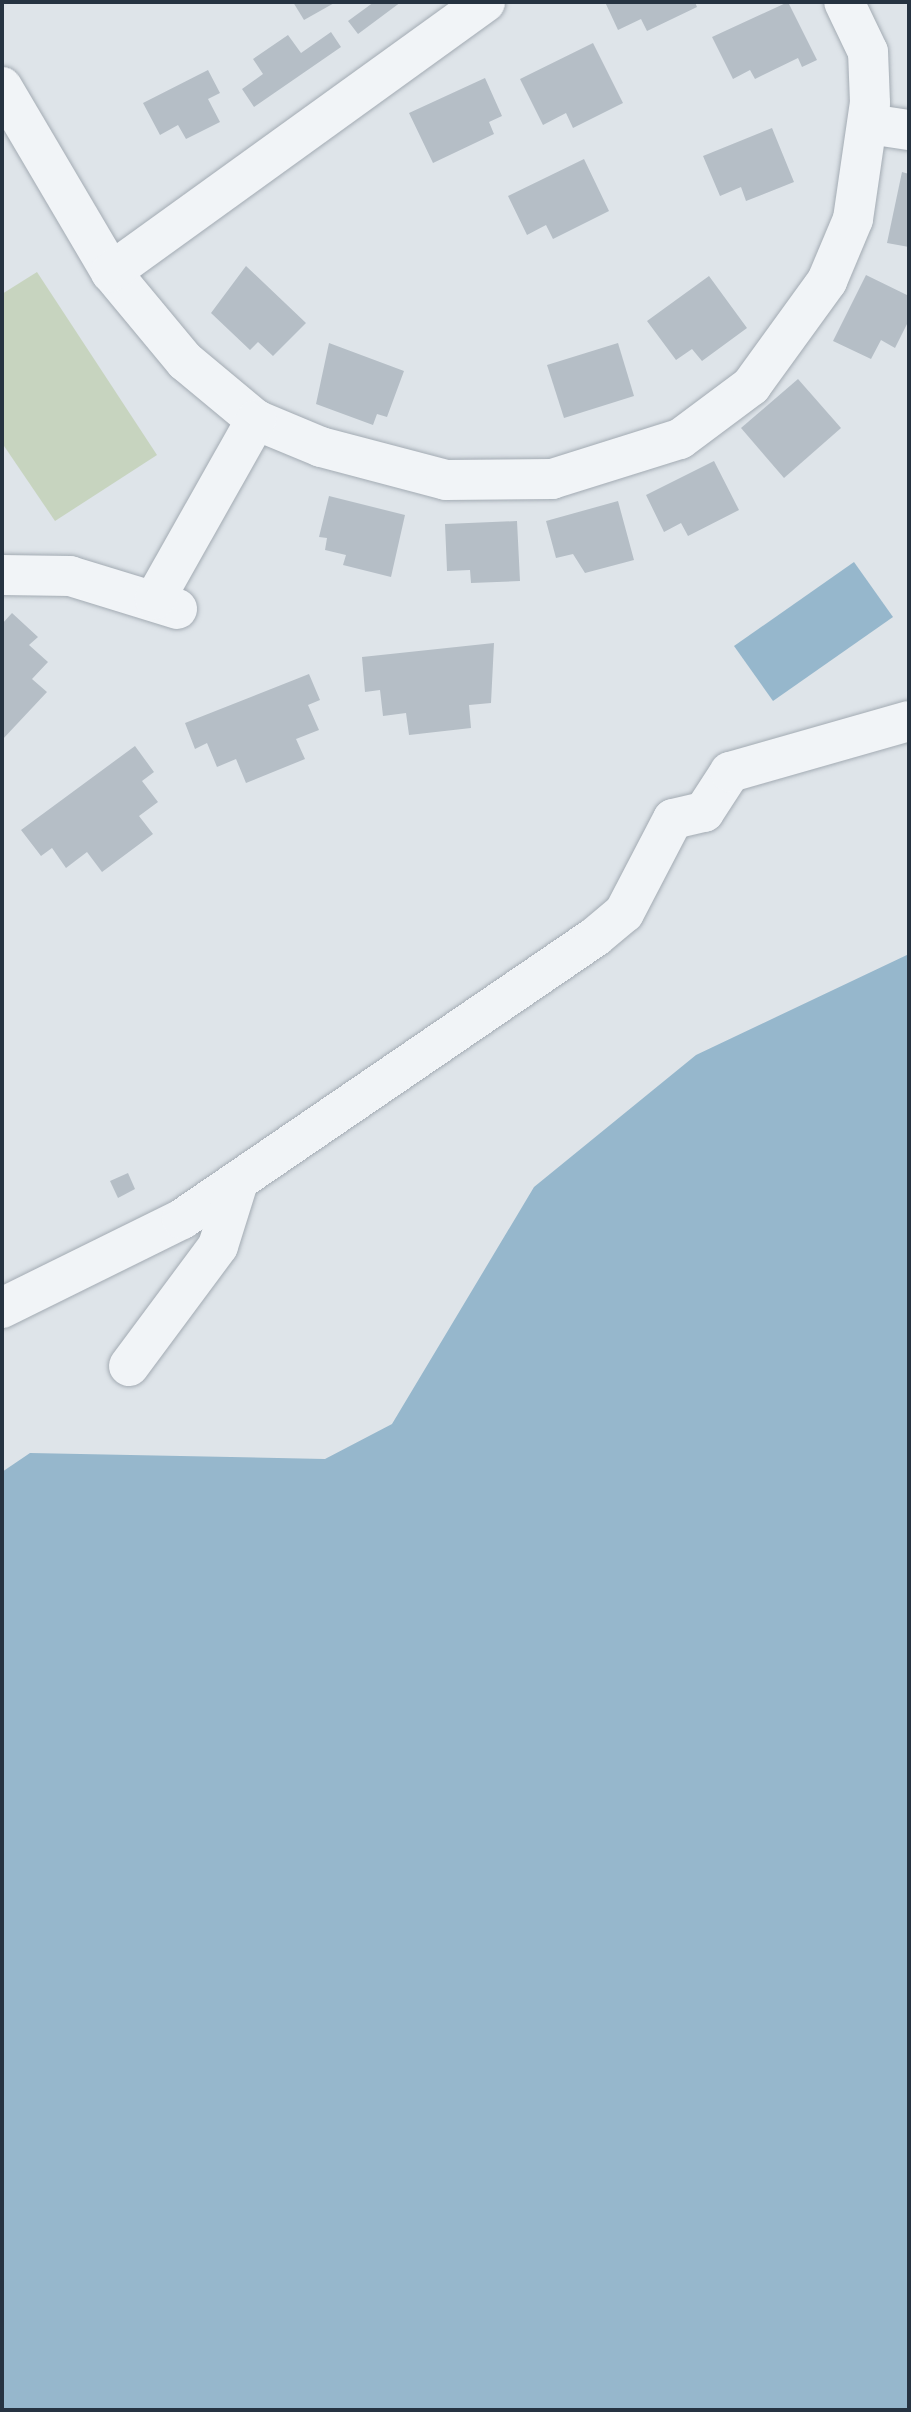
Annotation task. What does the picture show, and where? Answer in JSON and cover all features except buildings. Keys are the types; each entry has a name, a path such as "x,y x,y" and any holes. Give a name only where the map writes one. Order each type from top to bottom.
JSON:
{"street":[{"path":"111,272 485,2"},
{"path":"2,87 111,272 185,361 256,420 388,467 495,483 611,466 680,439 751,386 827,281 853,219 869,124 868,52 844,2"},
{"path":"869,124 909,130"},
{"path":"2,575 70,576 166,604 256,420"},
{"path":"2,1308 182,1219 595,937 624,913 673,819 704,812 730,772 909,721"},
{"path":"129,1366 218,1246 238,1182"}],"green space":[{"path":"37,272 157,455 55,521 2,443 2,294"}],"water":[{"path":"854,562 893,617 773,701 734,646"},
{"path":"909,954 909,2410 2,2410 2,1472 30,1453 325,1459 392,1424 534,1187 696,1055"}]}
